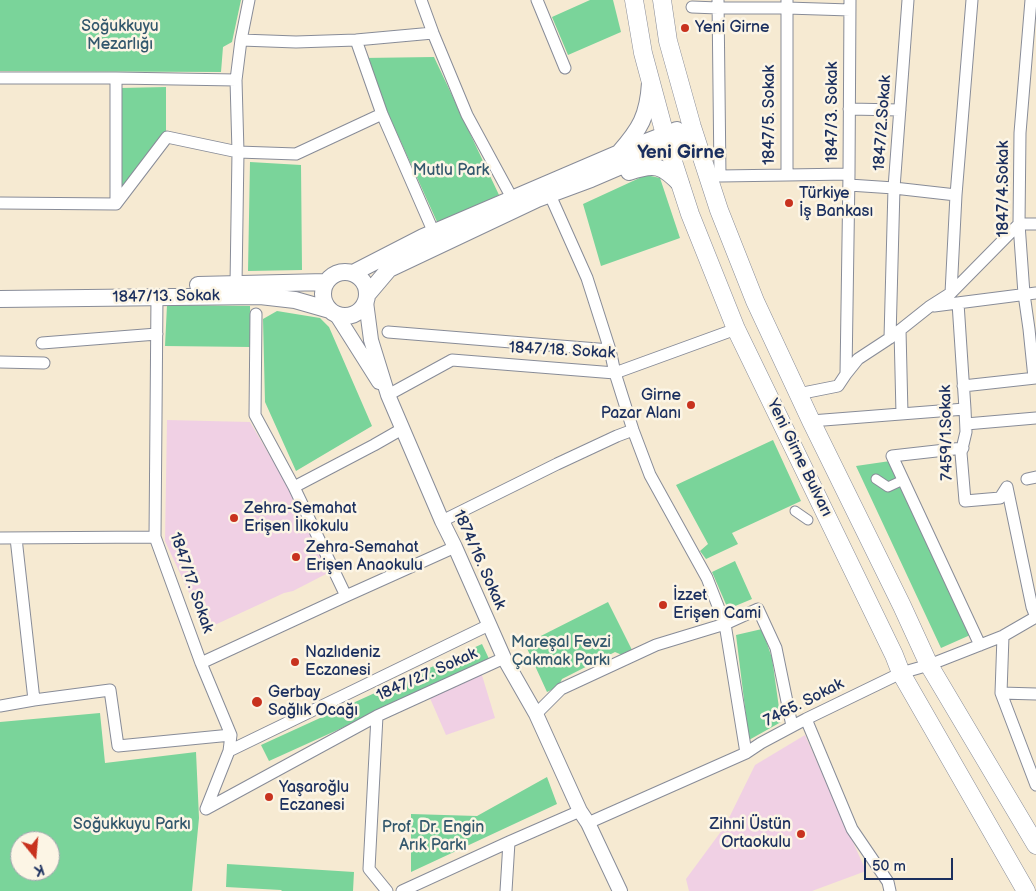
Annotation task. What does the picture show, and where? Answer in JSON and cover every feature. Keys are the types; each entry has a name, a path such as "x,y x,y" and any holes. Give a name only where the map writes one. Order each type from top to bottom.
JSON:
{"main road":[{"name":"Yeni Girne Bulvarı","path":"634,0 642,53 667,140 690,214 736,329 901,673 1026,891"},
{"name":"Yeni Girne Bulvarı","path":"662,0 668,41 692,126 719,210 754,301 929,665 1036,845"},
{"path":"618,153 640,127 647,111 650,78"},
{"path":"367,298 367,288 364,282 353,273 338,273 326,282 323,289 325,304 333,312 343,316 357,313 389,269 537,199 591,179 667,140 676,130 692,126"},
{"path":"353,273 434,233 618,153 667,140"},
{"path":"591,179 605,180 643,167 655,167 664,170 681,185"},
{"name":"1847/13. Sokak","path":"0,289 326,282"},
{"name":"1847/13. Sokak","path":"0,299 260,296 295,300 333,312"}],"street":[{"path":"236,284 238,152 236,80 249,0"},
{"path":"421,0 467,115 512,198"},
{"path":"537,0 565,68"},
{"name":"1847/2.Sokak","path":"890,338 894,188 908,0"},
{"name":"7459/1.Sokak","path":"972,0 956,195 955,298 966,424 961,453 965,501 1000,498 1006,487 1035,610"},
{"name":"1847/4.Sokak","path":"1031,0 1020,133 1019,224 1024,294 1033,329 1035,378"},
{"path":"692,6 718,4 850,5"},
{"name":"1847/5. Sokak","path":"718,4 720,176 787,175 786,4"},
{"name":"1847/3. Sokak","path":"846,374 850,5"},
{"path":"241,40 296,42 356,40 433,33"},
{"path":"356,40 382,114 434,233"},
{"path":"0,78 236,80"},
{"path":"116,78 116,204"},
{"path":"849,109 900,110"},
{"path":"116,204 167,137 238,152 296,154 382,114"},
{"path":"787,175 849,180 894,188 956,195"},
{"path":"550,195 587,278 633,430 650,474 707,578 725,624 746,753"},
{"path":"0,203 116,204"},
{"path":"955,298 1019,224 1036,224"},
{"path":"798,394 838,386 858,359 890,338 929,307 955,298 1036,293"},
{"name":"1847/17. Sokak","path":"157,296 156,537 201,663 231,735 229,751 206,809"},
{"name":"1874/16. Sokak","path":"367,298 371,340 388,395 402,429 504,658 536,714 580,811 588,823 620,891"},
{"path":"333,312 388,395"},
{"path":"256,314 255,415 294,487 346,596"},
{"name":"1847/18. Sokak","path":"388,395 452,360 615,373 736,329"},
{"path":"900,330 902,414"},
{"name":"1847/18. Sokak","path":"388,332 610,350"},
{"path":"42,342 157,334"},
{"path":"0,362 44,363"},
{"path":"963,386 1035,378"},
{"path":"811,420 965,409"},
{"path":"966,424 1036,418"},
{"path":"294,487 402,429"},
{"path":"442,521 574,456 633,430"},
{"path":"962,448 892,456 980,645"},
{"path":"876,479 888,487 903,480"},
{"path":"796,511 808,520"},
{"path":"0,538 156,537"},
{"path":"16,538 34,700"},
{"path":"201,663 455,547"},
{"path":"536,714 561,689 656,644 725,624 758,609 776,648 792,726"},
{"name":"7465. Sokak","path":"588,823 746,753 761,742 792,726 901,673 929,665 1003,636 1035,610"},
{"name":"1847/27. Sokak","path":"229,751 489,625"},
{"path":"1003,636 1001,693 1030,757 1036,786"},
{"name":"1847/27. Sokak","path":"206,809 376,716 504,658"},
{"path":"0,706 110,690 118,746 231,735"},
{"path":"1001,693 1036,694"},
{"path":"376,716 369,869 387,891"},
{"path":"806,719 852,829 888,882 890,891"},
{"path":"402,891 580,811"},
{"path":"506,891 509,842"}],"shaded area":[{"name":"Zehra-Semahat Erişen İlkokulu","path":"167,420 250,422 293,495 328,573 293,591 284,593 206,629 165,541"},
{"path":"481,672 495,718 446,735 429,696"},
{"name":"Zihni Üstün Ortaokulu","path":"805,735 866,871 812,891 689,891 686,879 725,826 755,765"}],"green space":[{"name":"Soğukkuyu Mezarlığı","path":"0,0 241,0 232,42 223,47 221,72 0,71"},
{"path":"590,0 613,0 621,32 568,55 552,17"},
{"name":"Mutlu Park","path":"434,57 499,195 438,224 363,58"},
{"path":"166,87 166,131 122,187 121,88"},
{"path":"250,162 301,165 302,270 248,271"},
{"path":"646,175 660,178 680,238 601,266 583,204"},
{"path":"167,305 250,306 251,347 165,346"},
{"path":"277,311 320,318 329,327 372,426 296,471 265,402 263,319"},
{"path":"773,440 801,501 732,533 738,544 706,559 700,551 708,544 676,485"},
{"path":"897,460 977,632 941,648 856,466"},
{"path":"735,561 752,599 728,609 712,572"},
{"name":"Mareşal Fevzi Çakmak Parkı","path":"608,602 632,650 622,655 615,652 562,679 558,687 547,692 525,644"},
{"path":"762,629 772,658 781,722 749,740 736,635"},
{"path":"482,644 490,661 269,761 261,745"},
{"name":"Soğukkuyu Parkı","path":"100,713 105,763 196,752 199,818 192,891 0,891 0,722"},
{"name":"Prof. Dr. Engin Arık Parkı","path":"547,777 557,804 411,872 411,814 477,816"},
{"path":"227,864 354,872 353,891 282,891 226,887"}],"place":[{"name":"Yeni Girne","path":"685,28"},
{"name":"Türkiye İş Bankası","path":"789,203"},
{"name":"Girne Pazar Alanı","path":"691,405"},
{"name":"Zehra-Semahat Erişen İlkokulu","path":"234,518"},
{"name":"Zehra-Semahat Erişen Anaokulu","path":"296,557"},
{"name":"İzzet Erişen Cami","path":"663,605"},
{"name":"Nazlıdeniz Eczanesi","path":"295,662"},
{"name":"Gerbay Sağlık Ocağı","path":"257,702"},
{"name":"Yaşaroğlu Eczanesi","path":"269,797"},
{"name":"Zihni Üstün Ortaokulu","path":"801,834"}],"district":[{"name":"Yeni Girne","path":"681,153"}]}
